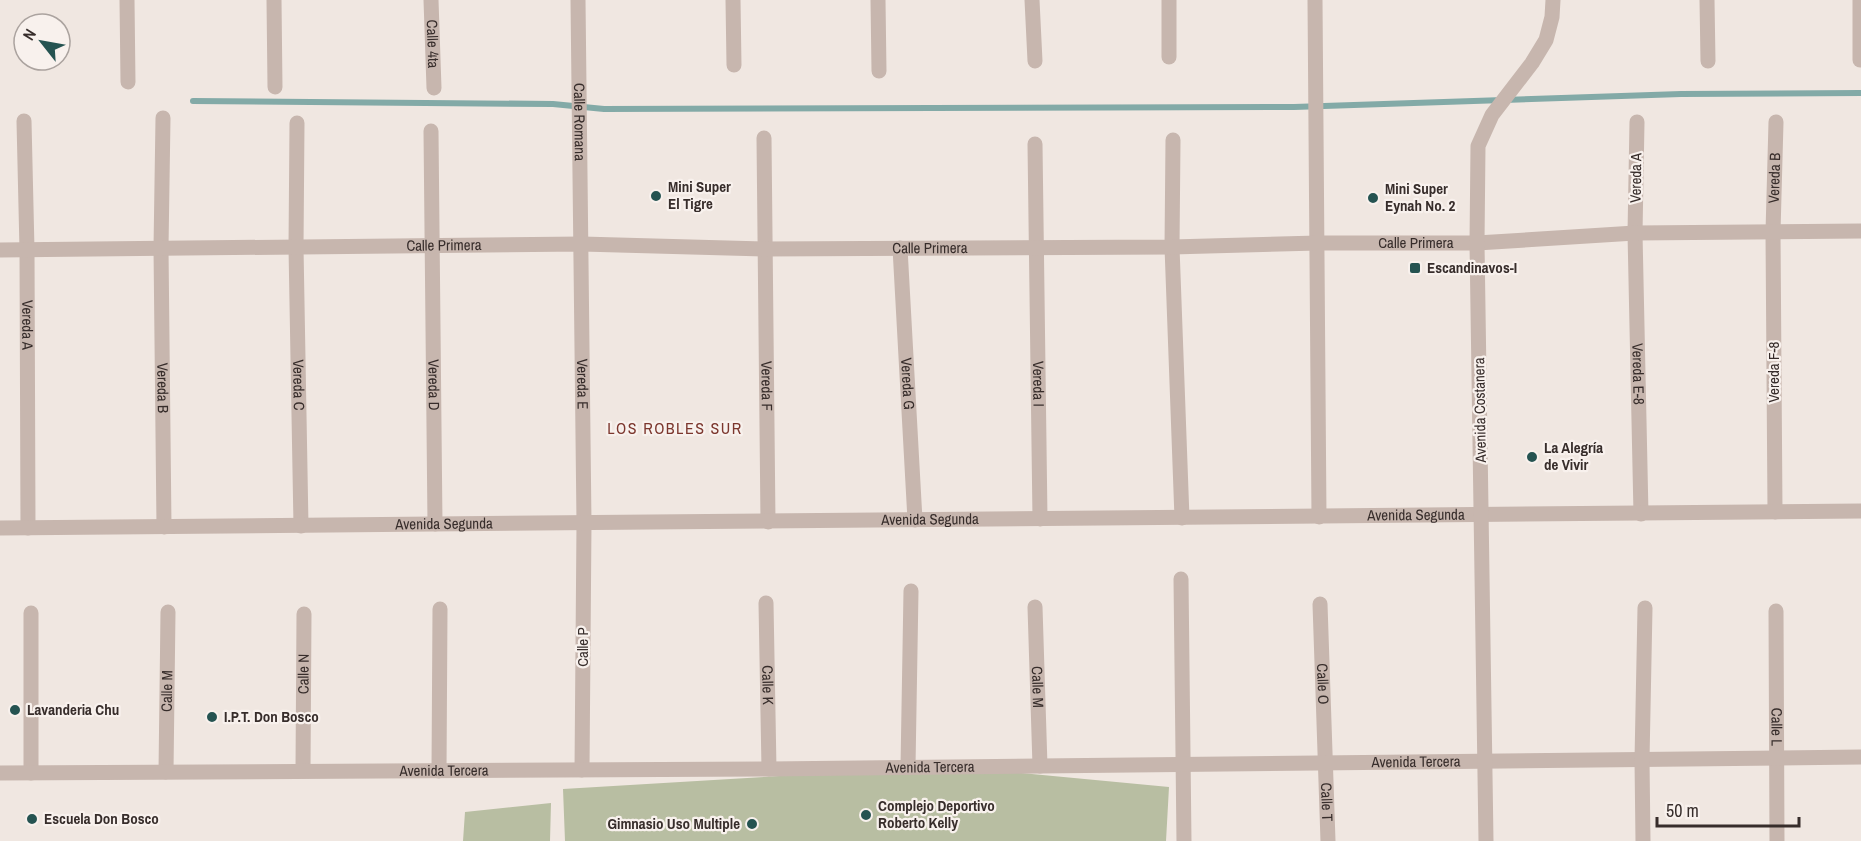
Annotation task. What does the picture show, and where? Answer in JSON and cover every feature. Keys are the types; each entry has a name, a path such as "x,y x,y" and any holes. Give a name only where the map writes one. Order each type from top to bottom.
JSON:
{"street":[{"path":"127,0 128,82"},
{"path":"274,0 275,87"},
{"name":"Calle 4ta","path":"431,0 434,88"},
{"name":"Calle Romana","path":"578,0 582,244"},
{"path":"733,0 734,65"},
{"path":"878,0 879,71"},
{"path":"1032,0 1035,61"},
{"path":"1169,0 1169,57"},
{"path":"1315,0 1319,517"},
{"name":"Avenida Costanera","path":"1486,841 1477,243 1478,146 1492,115 1532,63 1546,40 1552,17 1552,0"},
{"path":"1707,0 1708,61"},
{"path":"1860,0 1860,60"},
{"name":"Vereda B","path":"163,118 161,248 164,527"},
{"name":"Vereda A","path":"24,121 28,528"},
{"name":"Vereda A","path":"1635,233 1637,122"},
{"name":"Vereda B","path":"1773,232 1776,122"},
{"name":"Vereda C","path":"297,123 296,247 302,526"},
{"name":"Vereda D","path":"431,131 435,524"},
{"name":"Vereda F","path":"764,138 768,522"},
{"path":"1173,140 1172,247 1182,518"},
{"name":"Vereda I","path":"1035,144 1040,519"},
{"name":"Calle Primera","path":"0,250 582,244 764,249 1172,247 1318,243 1477,243 1635,233 1861,231"},
{"name":"Vereda F-8","path":"1773,232 1775,512"},
{"name":"Vereda E-8","path":"1635,233 1641,514"},
{"name":"Vereda E","path":"582,244 584,523"},
{"name":"Vereda G","path":"900,248 915,520"},
{"name":"Avenida Segunda","path":"0,528 1861,511"},
{"name":"Calle P","path":"582,770 584,523"},
{"path":"1181,579 1184,841"},
{"path":"908,767 911,591"},
{"name":"Calle K","path":"766,603 769,768"},
{"name":"Calle O","path":"1320,604 1326,763"},
{"name":"Calle M","path":"1035,607 1040,766"},
{"path":"1643,841 1645,608"},
{"path":"439,771 440,609"},
{"name":"Calle L","path":"1776,610 1777,841"},
{"name":"Calle M","path":"166,772 168,612"},
{"path":"31,613 31,773"},
{"name":"Calle N","path":"303,770 304,614"},
{"name":"Avenida Tercera","path":"0,773 582,770 1861,757"},
{"name":"Calle T","path":"1326,763 1328,841"}],"green space":[{"name":"Complejo Deportivo Roberto Kelly","path":"947,766 1169,787 1166,841 565,841 563,789"},
{"path":"551,803 550,841 463,841 465,812"}],"waterway":[{"path":"193,101 553,104 604,109 1294,107 1681,94 1861,93"}],"place":[{"name":"Mini Super El Tigre","path":"656,196"},
{"name":"Mini Super Eynah No. 2","path":"1373,198"},
{"name":"Escandinavos-I","path":"1415,268"},
{"name":"La Alegría de Vivir","path":"1532,457"},
{"name":"Lavanderia Chu","path":"15,710"},
{"name":"I.P.T. Don Bosco","path":"212,717"},
{"name":"Complejo Deportivo Roberto Kelly","path":"866,815"},
{"name":"Escuela Don Bosco","path":"32,819"},
{"name":"Gimnasio Uso Multiple","path":"752,824"}],"district":[{"name":"LOS ROBLES SUR","path":"675,428"}]}
